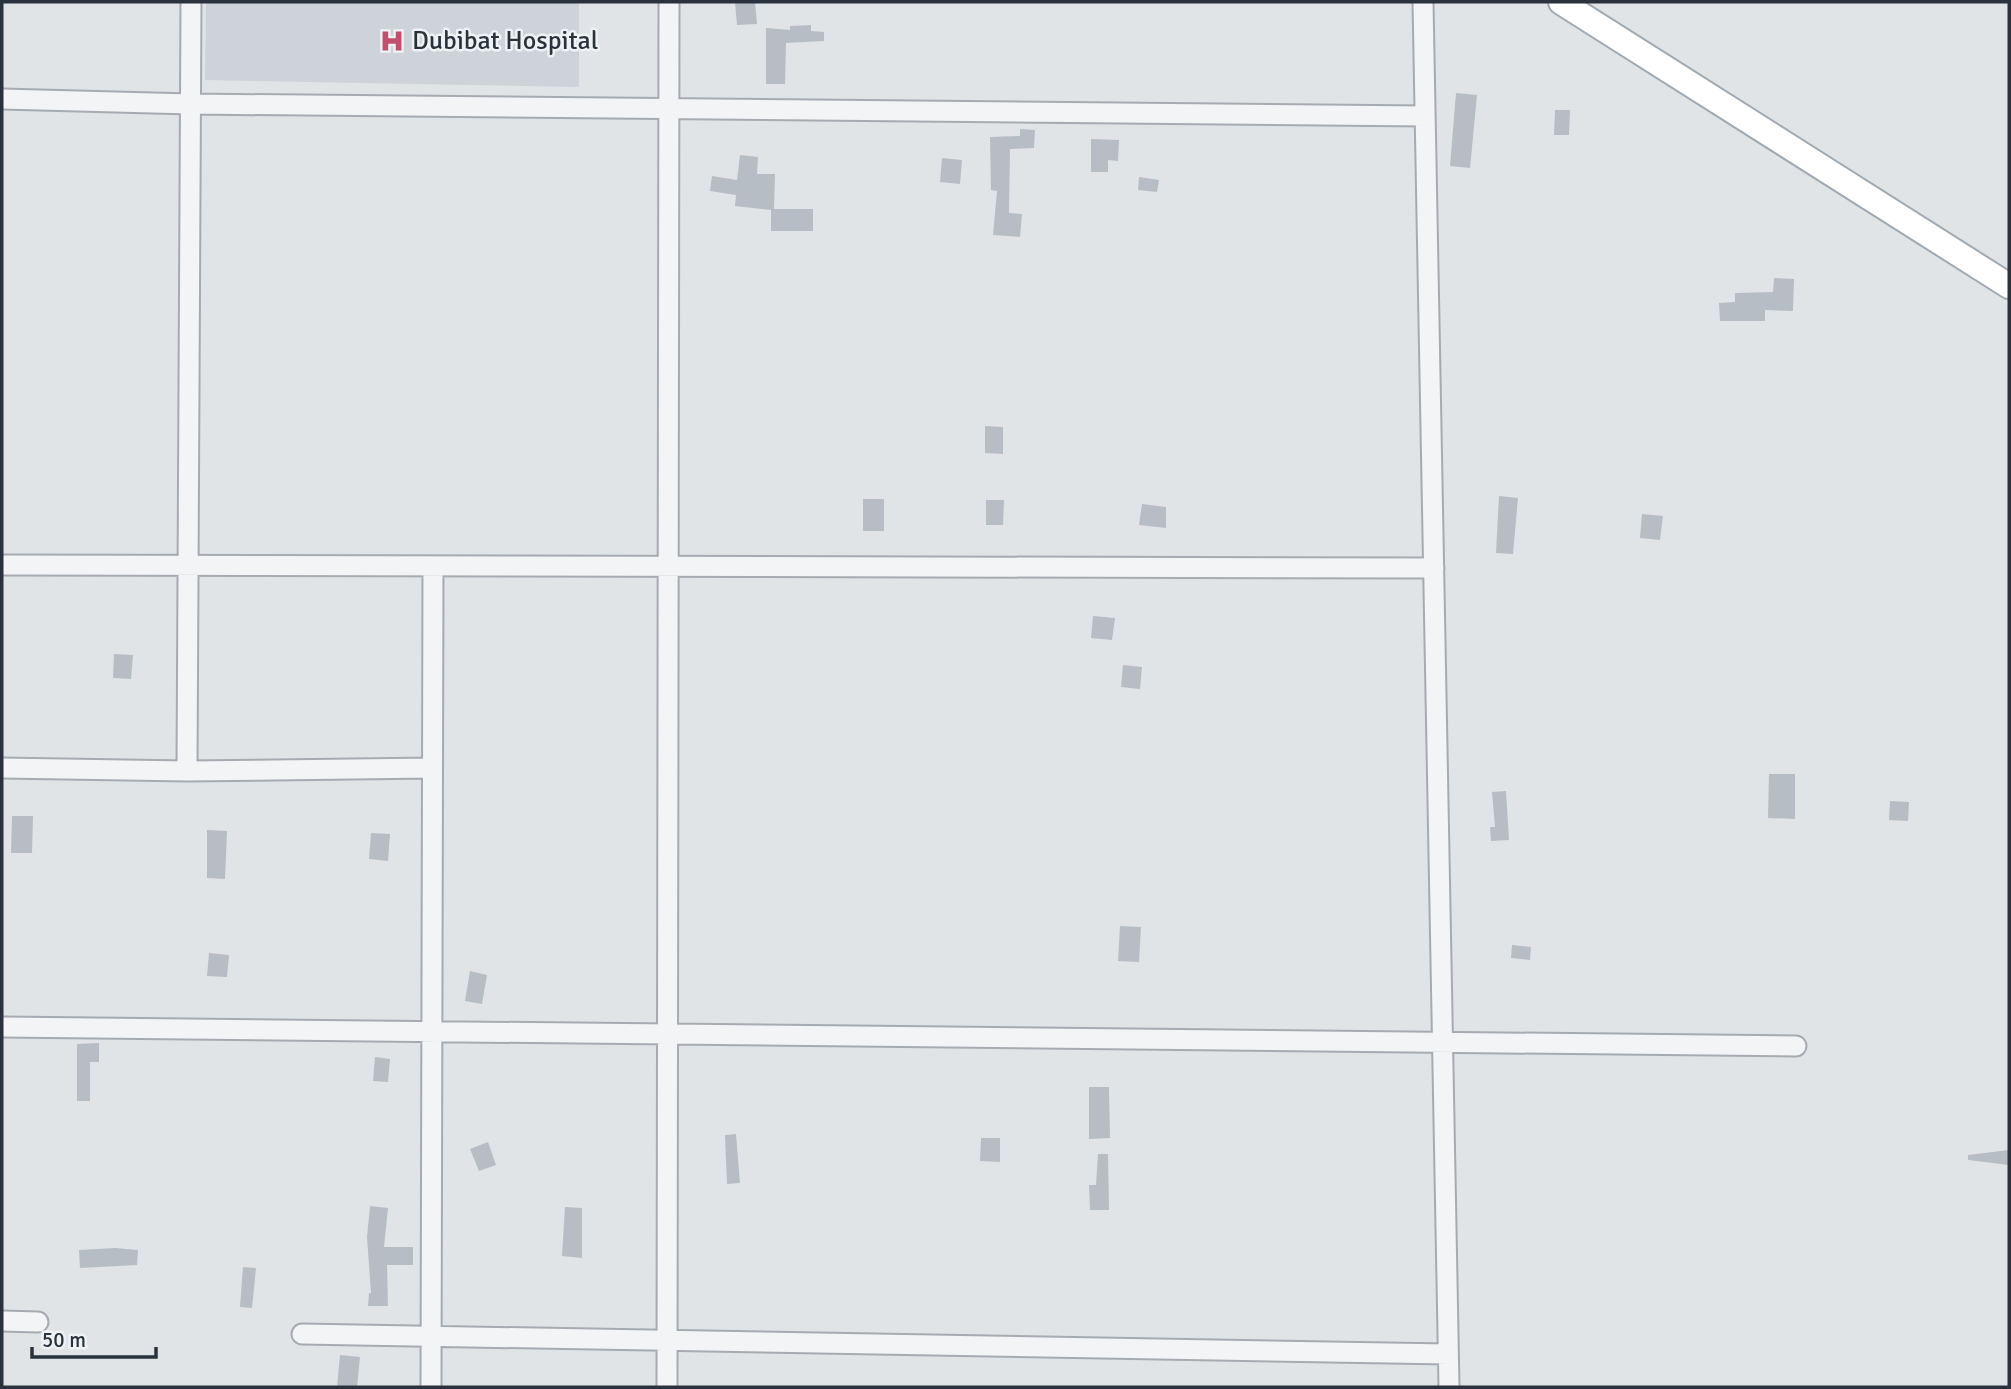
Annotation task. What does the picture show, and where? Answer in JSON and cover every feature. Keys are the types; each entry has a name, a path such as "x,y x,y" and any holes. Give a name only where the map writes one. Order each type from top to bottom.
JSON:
{"main road":[{"path":"1560,2 2009,286"}],"street":[{"path":"187,771 191,2"},
{"path":"667,1387 669,2"},
{"path":"1423,2 1449,1387"},
{"path":"2,99 191,104 1425,116"},
{"path":"2,565 1434,568"},
{"path":"431,1387 433,566"},
{"path":"2,768 187,771 432,768"},
{"path":"2,1027 1796,1046"},
{"path":"2,1321 38,1322"},
{"path":"302,1334 1448,1354"}],"shaded area":[{"name":"Dubibat Hospital","path":"206,2 579,2 579,87 205,80"}],"building":[{"path":"735,2 755,2 757,24 737,25"},
{"path":"811,25 811,31 824,32 824,41 786,43 785,84 766,84 766,28 790,30 790,26"},
{"path":"1456,93 1477,95 1470,168 1450,166"},
{"path":"1555,110 1570,110 1569,135 1554,135"},
{"path":"1020,129 1035,130 1034,148 1010,149 1009,213 1022,214 1020,237 993,235 997,191 991,190 990,137 1020,136"},
{"path":"1091,139 1119,140 1118,161 1108,160 1108,172 1091,172"},
{"path":"740,155 758,157 757,174 775,174 774,209 813,209 813,231 771,231 771,210 735,206 736,195 710,191 712,176 737,180"},
{"path":"942,158 962,160 960,184 940,182"},
{"path":"1139,177 1159,180 1157,192 1138,190"},
{"path":"1774,278 1794,279 1793,311 1765,310 1765,321 1720,321 1719,303 1735,302 1735,293 1773,292"},
{"path":"985,426 1003,427 1003,454 985,453"},
{"path":"1499,496 1518,498 1513,554 1496,553"},
{"path":"863,499 884,499 884,531 863,531"},
{"path":"986,500 1004,500 1003,525 986,525"},
{"path":"1142,504 1166,507 1166,528 1139,525"},
{"path":"1642,514 1663,516 1660,540 1640,538"},
{"path":"1093,616 1115,618 1112,640 1091,638"},
{"path":"114,654 133,655 131,679 113,678"},
{"path":"1123,665 1142,667 1140,689 1121,687"},
{"path":"1769,774 1795,774 1795,819 1768,818"},
{"path":"1506,791 1509,840 1491,841 1490,827 1495,827 1492,792"},
{"path":"1890,801 1909,802 1908,821 1889,820"},
{"path":"12,816 33,816 32,853 11,853"},
{"path":"207,830 227,831 225,879 207,878"},
{"path":"371,833 390,834 388,861 369,859"},
{"path":"1120,926 1141,927 1139,962 1118,961"},
{"path":"1512,945 1531,947 1530,960 1511,958"},
{"path":"209,953 229,955 227,977 207,976"},
{"path":"470,971 487,975 482,1004 465,1001"},
{"path":"99,1043 99,1062 90,1062 90,1101 77,1101 77,1044"},
{"path":"375,1057 390,1059 388,1082 373,1081"},
{"path":"1089,1087 1109,1087 1110,1138 1089,1139"},
{"path":"736,1134 740,1183 727,1184 725,1135"},
{"path":"981,1138 1000,1138 1000,1162 980,1161"},
{"path":"488,1142 496,1165 479,1171 470,1149"},
{"path":"2009,1150 2009,1165 1968,1160 1968,1155"},
{"path":"1098,1154 1108,1154 1109,1210 1090,1210 1089,1185 1096,1185"},
{"path":"370,1206 388,1208 384,1247 413,1247 413,1265 387,1265 388,1306 368,1306 371,1293 367,1237"},
{"path":"565,1207 582,1208 582,1258 562,1256"},
{"path":"79,1250 138,1250 137,1265 80,1268"},
{"path":"243,1267 256,1268 252,1308 240,1307"},
{"path":"340,1355 360,1357 357,1387 337,1387"}],"place":[{"name":"Dubibat Hospital","path":"392,41"}]}
